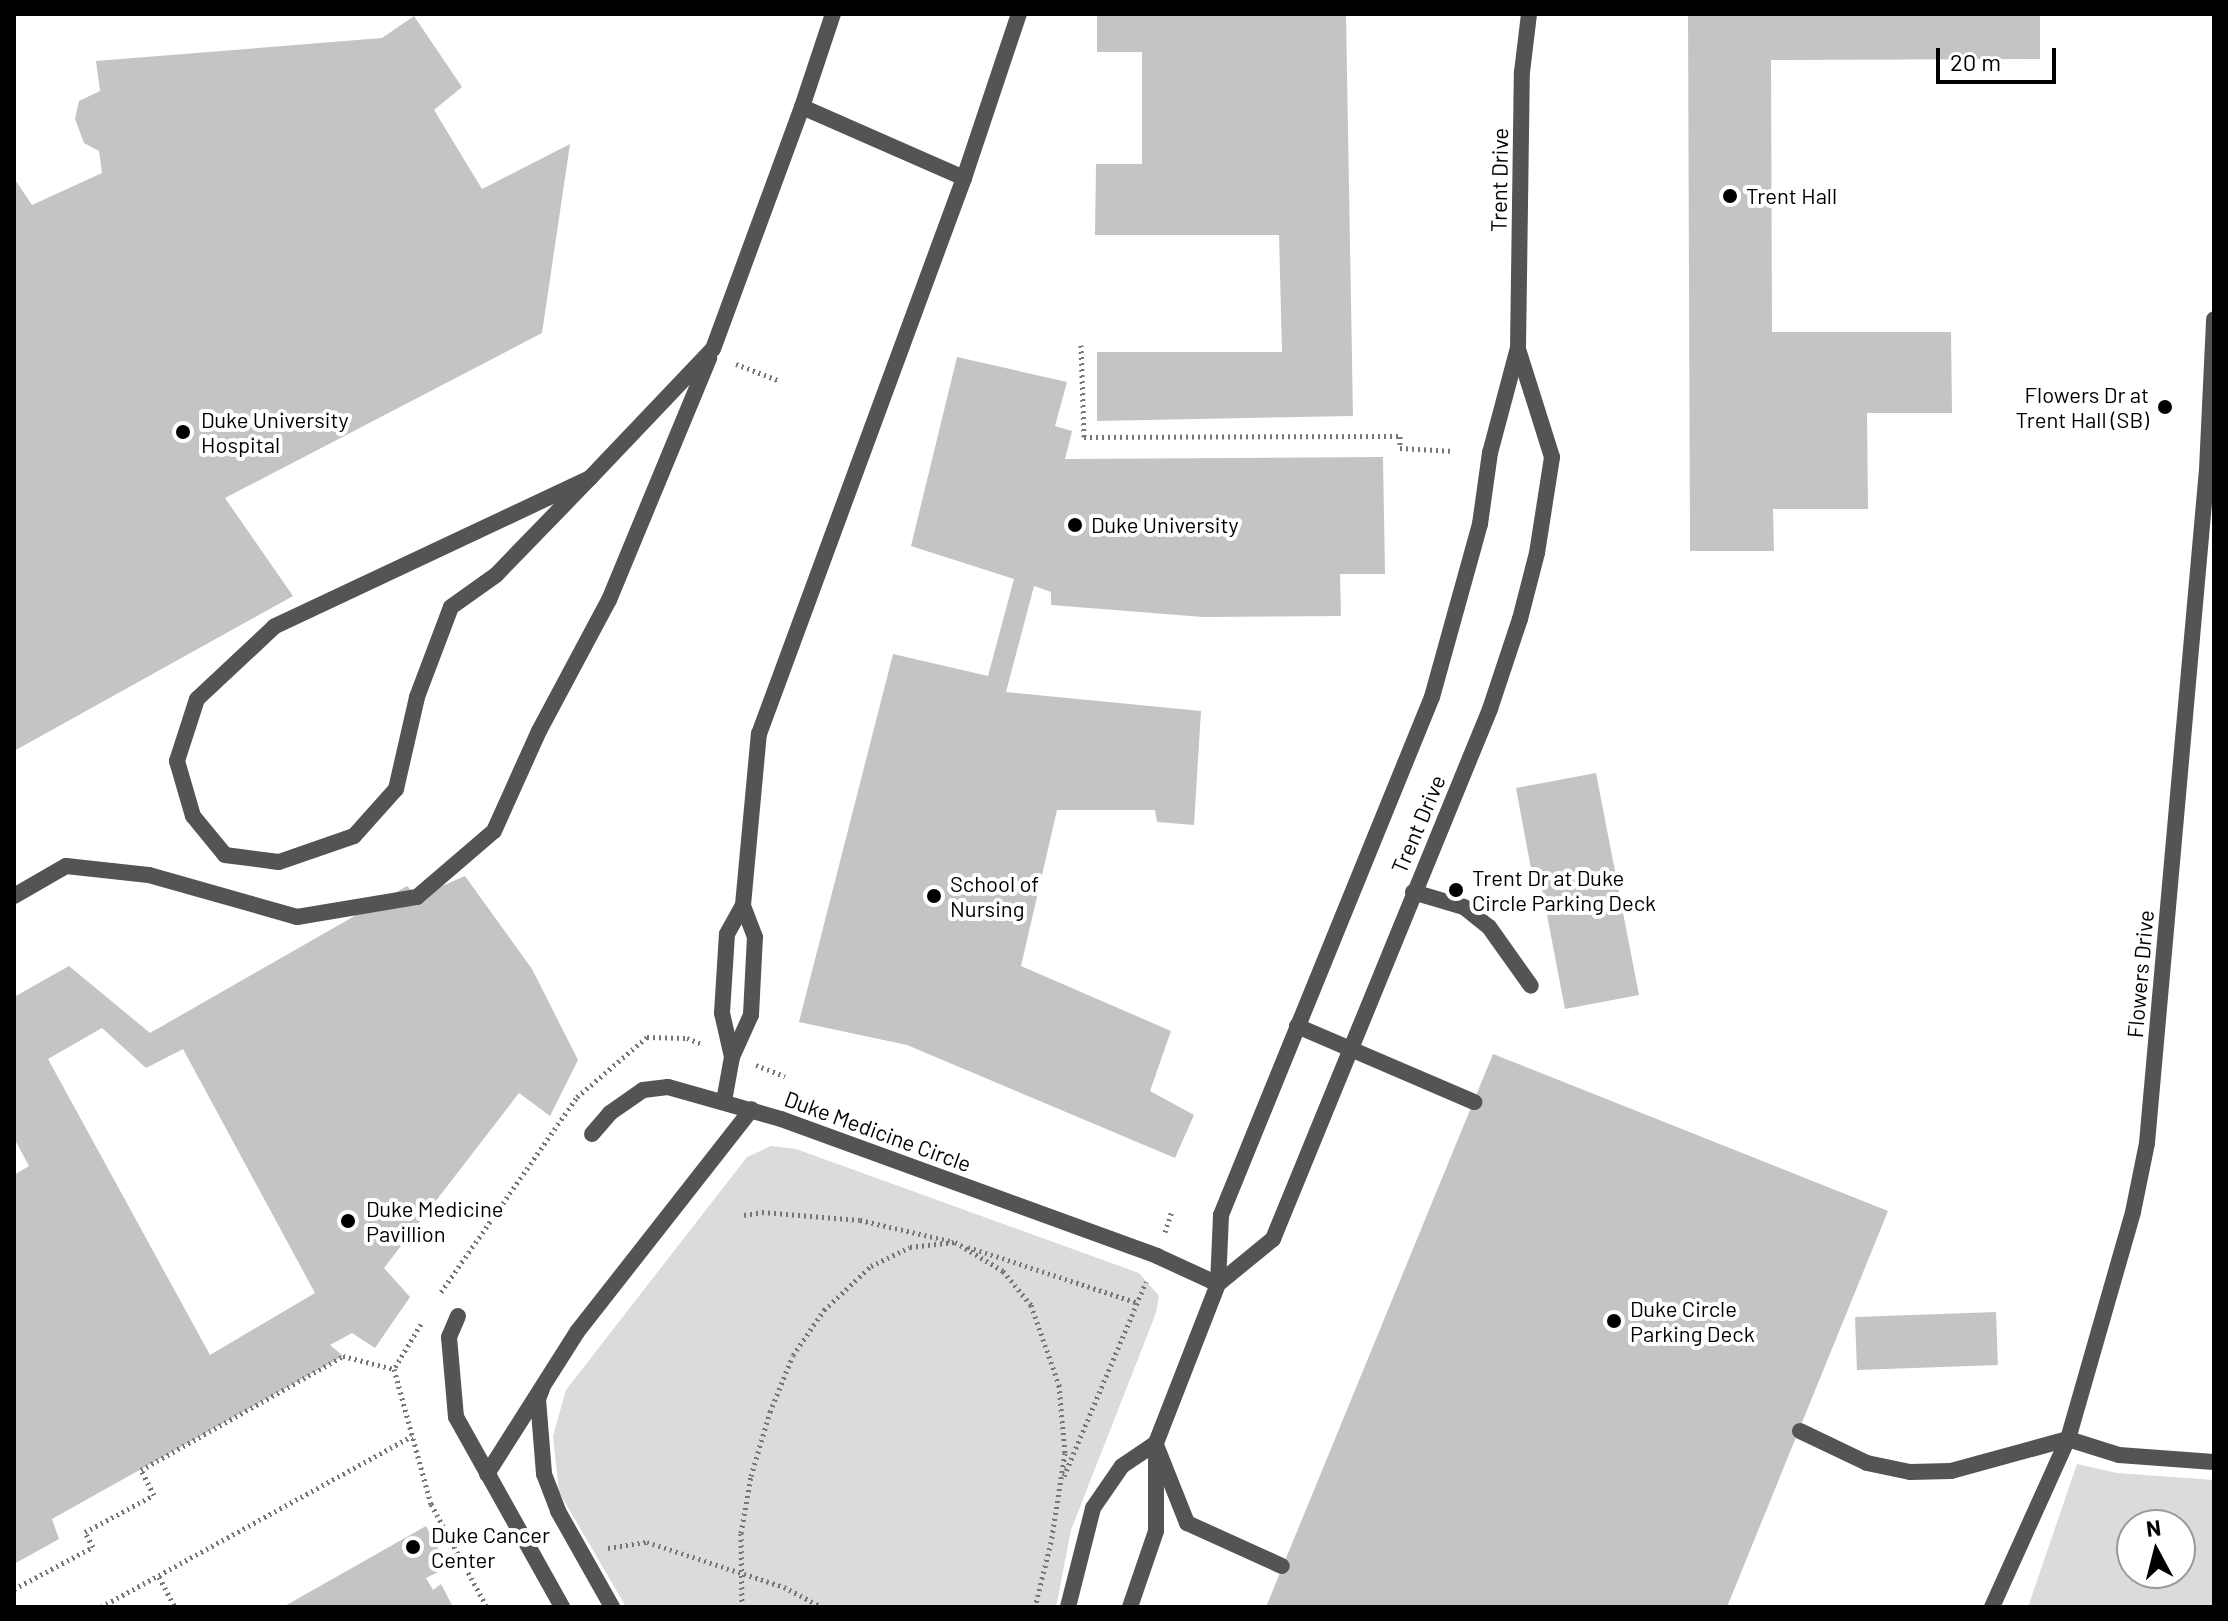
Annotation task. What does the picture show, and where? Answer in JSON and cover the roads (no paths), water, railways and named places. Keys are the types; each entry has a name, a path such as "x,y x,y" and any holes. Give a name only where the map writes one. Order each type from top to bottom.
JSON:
{"street":[{"path":"14,896 66,866 149,875 297,917 417,897 494,831 539,731 609,600 713,349 833,14"},
{"path":"732,1057 722,1013 727,934 743,905 759,734 964,178 1019,14"},
{"name":"Trent Drive","path":"1130,1607 1156,1531 1156,1443 1218,1284 1221,1215 1432,697 1480,524 1490,453 1518,348 1522,72 1529,14"},
{"path":"802,107 964,178"},
{"name":"Flowers Drive","path":"1992,1607 2068,1439 2133,1212 2147,1143 2207,470 2214,319"},
{"name":"Trent Drive","path":"1218,1284 1273,1239 1490,709 1537,553 1552,457 1518,348"},
{"path":"590,478 274,627 197,699 177,761 193,816 225,855 279,862 354,836 396,789 417,697 451,607 496,575 590,478 713,349"},
{"path":"1413,892 1464,907 1489,927 1531,986"},
{"path":"724,1101 732,1057 751,1015 755,937 743,905"},
{"path":"1297,1026 1474,1102"},
{"path":"592,1134 610,1113 643,1090 668,1087 752,1109"},
{"name":"Duke Medicine Circle","path":"487,1474 577,1332 752,1109 1157,1256 1218,1284"},
{"path":"458,1316 449,1337 456,1417 562,1607"},
{"name":"Duke Medicine Circle","path":"545,1380 538,1399 544,1474 558,1511 612,1607"},
{"path":"1800,1431 1867,1463 1910,1472 1951,1471 2068,1439 2119,1455 2214,1462"},
{"path":"1068,1607 1093,1508 1122,1466 1156,1443 1187,1523 1282,1566"}],"place":[{"name":"Trent Hall","path":"1730,196"},
{"name":"Flowers Dr at Trent Hall (SB)","path":"2165,407"},
{"name":"Duke University Hospital","path":"183,432"},
{"name":"Duke University","path":"1075,525"},
{"name":"Trent Dr at Duke Circle Parking Deck","path":"1456,890"},
{"name":"School of Nursing","path":"934,896"},
{"name":"Duke Medicine Pavillion","path":"348,1221"},
{"name":"Duke Circle Parking Deck","path":"1614,1321"},
{"name":"Duke Cancer Center","path":"413,1547"}]}
